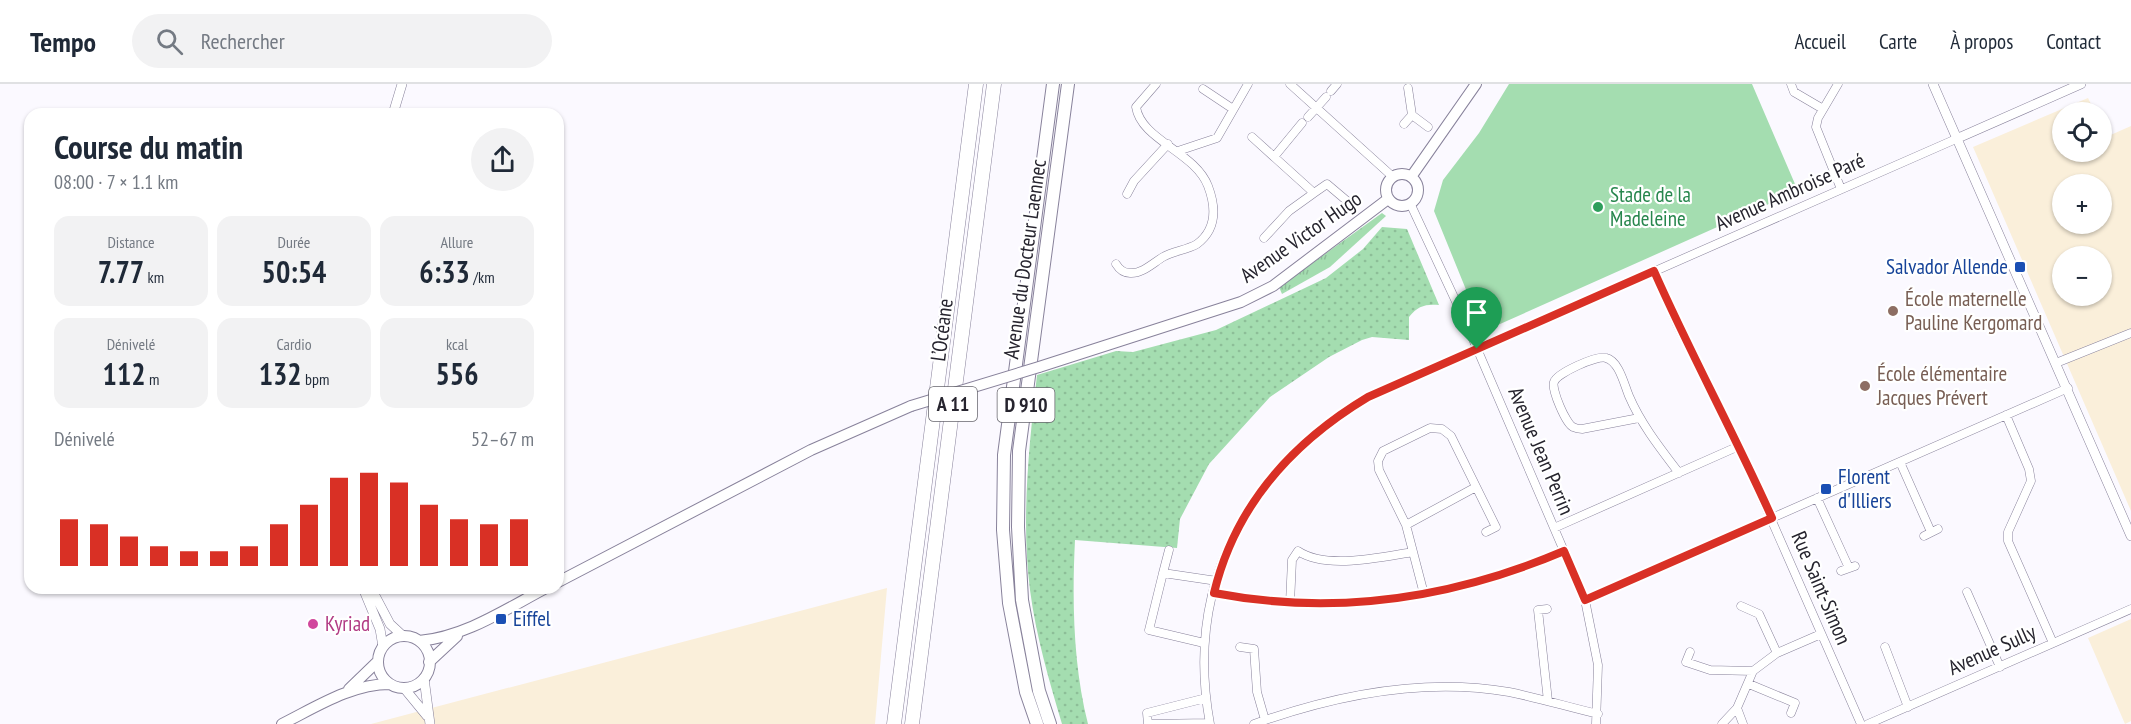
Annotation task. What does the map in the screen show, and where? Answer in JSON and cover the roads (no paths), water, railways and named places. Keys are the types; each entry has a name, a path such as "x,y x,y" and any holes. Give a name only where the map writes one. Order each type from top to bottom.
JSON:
{"highway":[{"name":"L’Océane","path":"894,724 976,84"},
{"name":"L’Océane","path":"912,724 994,84"}],"main road":[{"name":"Avenue du Docteur Laennec","path":"1037,724 1026,692 1009,603 1003,530 1004,455 1053,84"},
{"name":"Avenue du Docteur Laennec","path":"1050,724 1039,692 1022,600 1018,527 1019,452 1068,84"},
{"path":"1411,177 1476,84"},
{"path":"1402,174 1411,177 1418,190 1410,203 1401,206 1388,199 1387,184 1393,177 1402,174"},
{"name":"Avenue Victor Hugo","path":"564,579 811,450 911,406 1224,310 1273,286 1388,199"},
{"path":"344,693 365,676 378,661 383,647 392,639 403,636 419,641 436,640 464,630 534,594"},
{"path":"282,724 344,693 369,685 390,684 404,688 415,685 424,678 429,662 464,630"},
{"path":"419,641 426,650 429,662"},
{"path":"378,661 382,676 390,684"}],"street":[{"path":"395,108 402,84"},
{"path":"1116,264 1119,270 1131,274 1143,270 1168,254 1196,244 1211,228 1215,214 1203,176 1137,116 1136,107 1156,84"},
{"path":"1178,151 1216,138 1248,84"},
{"path":"1290,84 1393,177"},
{"path":"1791,84 1794,92 1823,109"},
{"path":"1838,84 1818,118 1817,136 1841,189"},
{"path":"1934,84 1956,139 2068,388 2131,536"},
{"path":"1956,139 2081,84"},
{"path":"1404,124 1412,115 1409,85"},
{"path":"1203,89 1233,109"},
{"path":"1274,157 1331,91"},
{"path":"1412,115 1428,127"},
{"path":"1252,137 1314,193"},
{"name":"Avenue Ambroise Paré","path":"1209,723 1204,643 1221,564 1238,528 1257,496 1280,465 1309,437 1368,397 1956,139"},
{"path":"1127,194 1134,181 1168,144"},
{"path":"1264,238 1289,211 1327,184 1353,206"},
{"name":"Avenue Jean Perrin","path":"1410,203 1477,349 1585,600 1598,665 1596,724"},
{"name":"Rue Saint-Simon","path":"1654,271 1677,324 1739,446 1772,518 1861,724"},
{"path":"2056,363 2131,333"},
{"path":"1639,418 1582,429 1574,428 1568,422 1553,389 1554,382 1560,375 1599,357 1608,358 1616,365 1639,418 1679,473"},
{"path":"1585,600 2068,388"},
{"path":"2006,415 2029,469 2031,481 2008,532 2008,541 2053,643"},
{"path":"1424,594 1406,525 1380,470 1378,462 1383,451 1430,428 1442,429 1451,436 1496,527 1486,532"},
{"path":"1554,528 1739,446"},
{"path":"1900,462 1931,532"},
{"path":"1406,525 1476,487"},
{"path":"1817,498 1848,568"},
{"path":"1169,550 1149,630 1204,643"},
{"path":"1290,603 1292,560 1298,551 1310,559 1322,560 1355,560 1413,552"},
{"path":"1214,593 1290,603 1372,603 1491,579 1564,551"},
{"path":"1163,573 1216,582"},
{"path":"1967,592 2000,667"},
{"path":"365,594 380,629 383,647"},
{"path":"374,594 390,624 403,636"},
{"path":"1741,606 1759,614 1777,653"},
{"path":"1547,609 1538,610 1548,701"},
{"name":"Avenue Sully","path":"1868,724 2131,609"},
{"path":"1722,724 1737,708 1754,671 1777,653 1821,634"},
{"path":"1240,647 1254,649 1257,692 1265,720"},
{"path":"1885,647 1908,706"},
{"path":"1690,652 1686,662 1710,670 1754,671"},
{"path":"424,678 430,722"},
{"path":"1749,684 1796,703 1791,712"},
{"path":"404,688 417,701 430,722"},
{"path":"1254,724 1332,701 1405,688 1476,688 1548,701 1598,714"},
{"path":"1206,698 1147,713 1148,724 1209,723"},
{"path":"1737,708 1743,724"}],"place":[{"name":"Stade de la Madeleine","path":"1598,207"},
{"name":"Salvador Allende","path":"2020,267"},
{"name":"École maternelle Pauline Kergomard","path":"1893,311"},
{"name":"École élémentaire Jacques Prévert","path":"1865,386"},
{"name":"Florent d'Illiers","path":"1826,489"},
{"name":"Eiffel","path":"501,619"},
{"name":"Kyriad","path":"313,624"}]}
